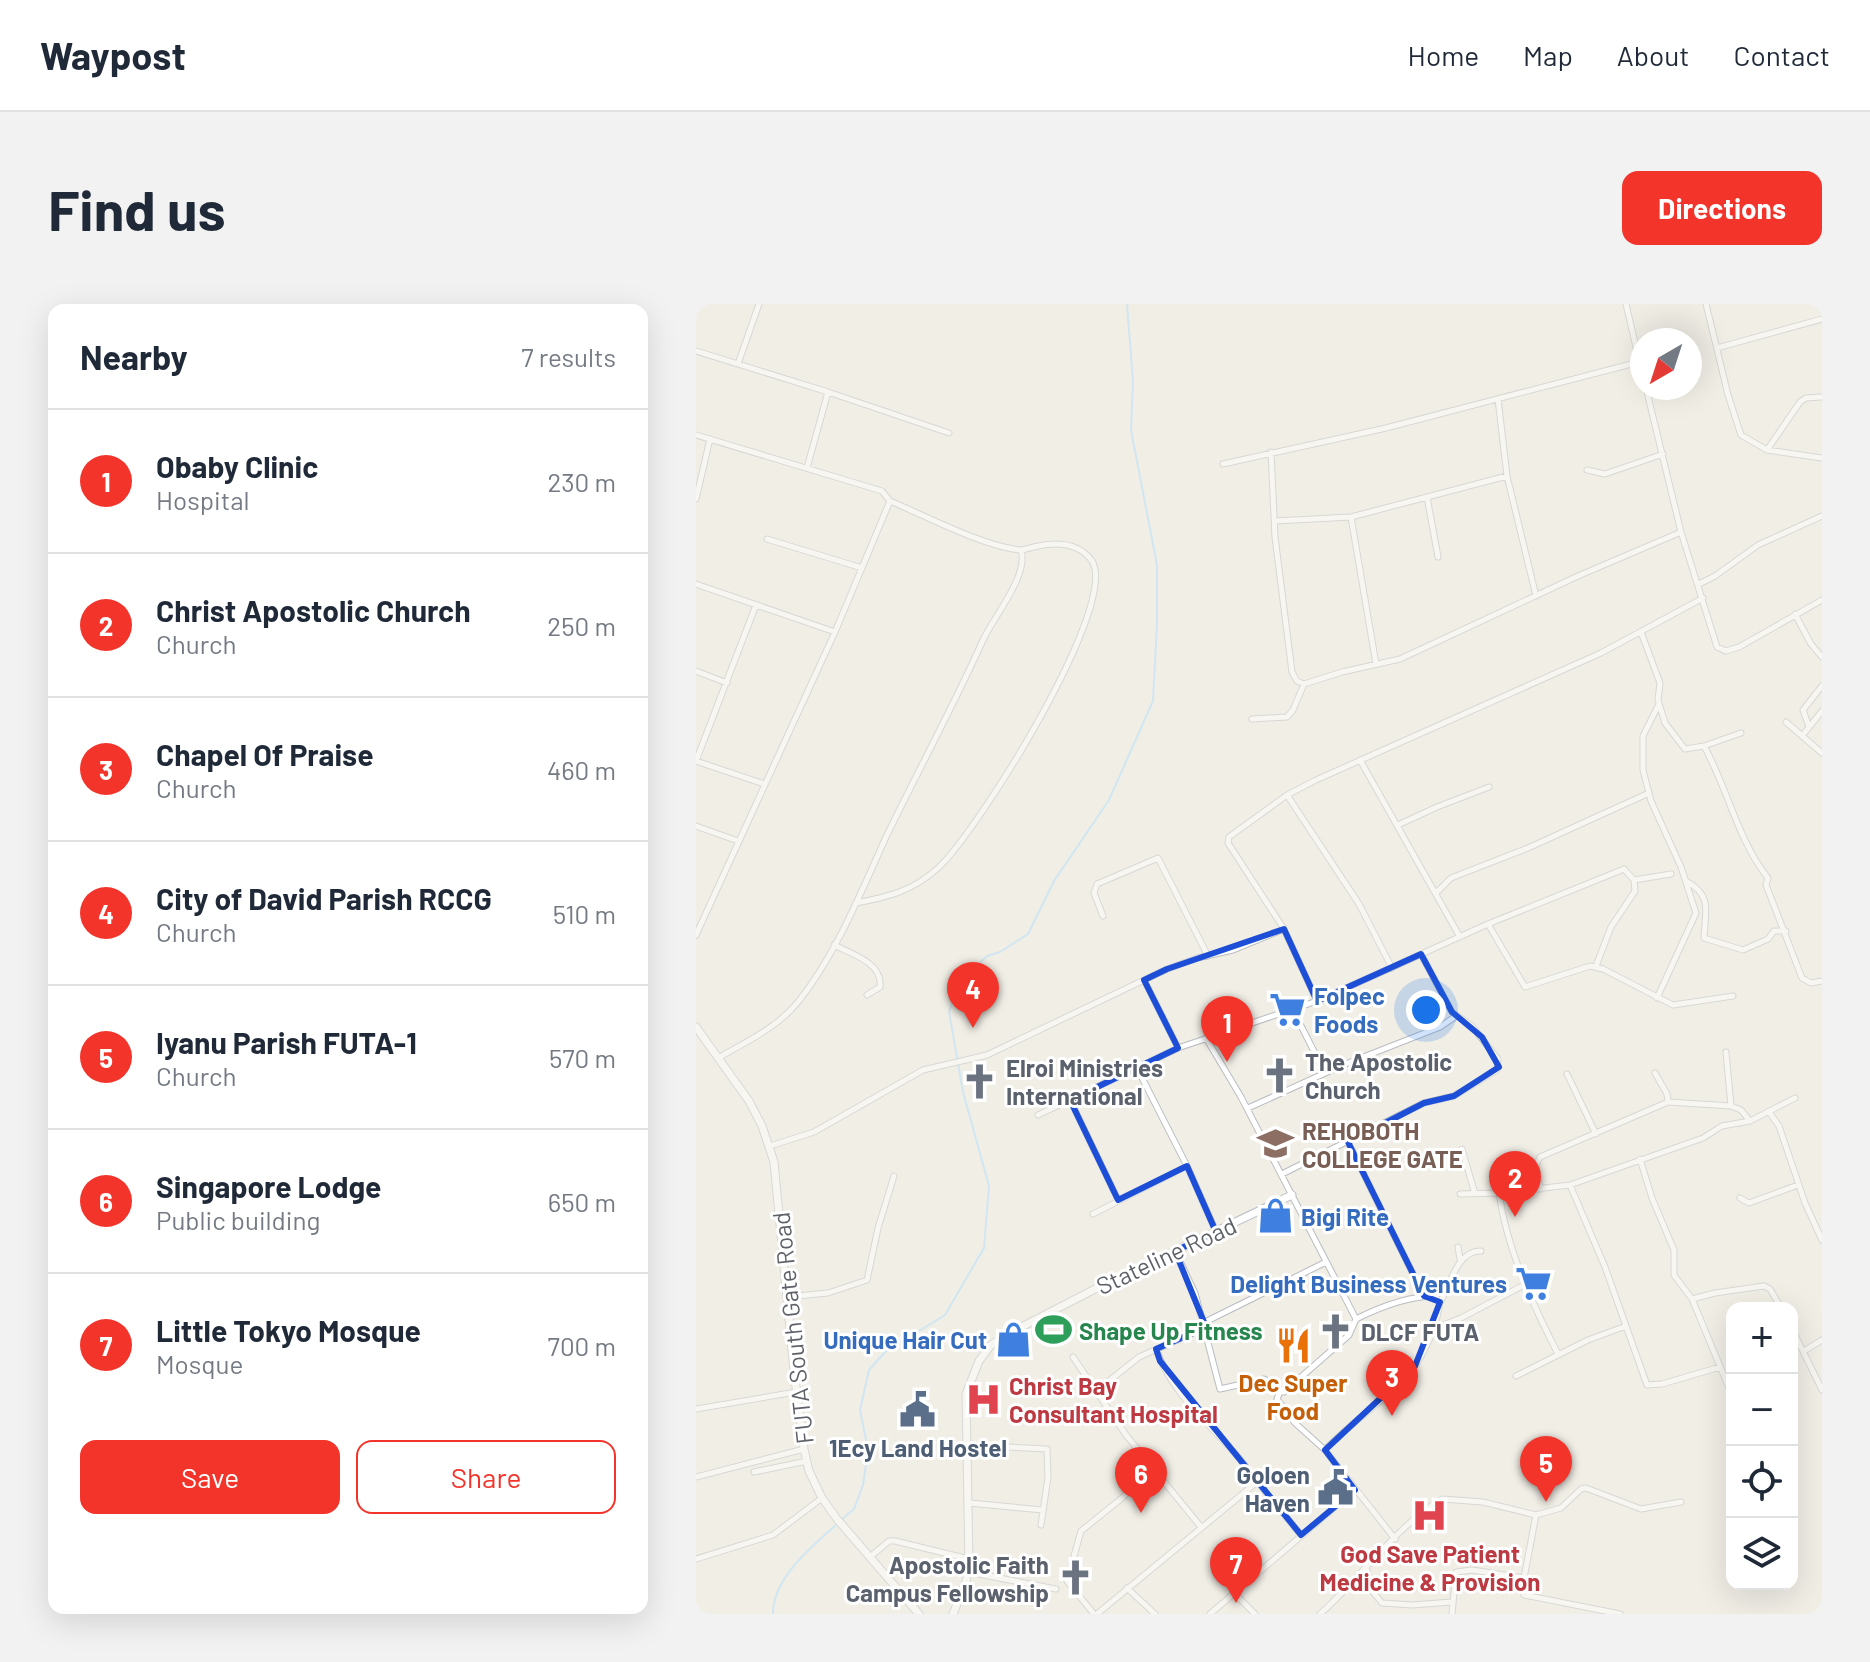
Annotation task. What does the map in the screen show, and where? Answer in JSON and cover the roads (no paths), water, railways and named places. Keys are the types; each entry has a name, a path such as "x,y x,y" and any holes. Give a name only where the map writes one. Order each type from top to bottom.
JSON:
{"main road":[{"name":"FUTA South Gate Road","path":"696,1027 749,1101 770,1146 777,1185 796,1392 807,1461 822,1498 839,1522 919,1614"},
{"name":"Stateline Road","path":"953,1614 959,1604 969,1559 966,1394 979,1361 991,1345 1097,1288 1292,1195"}],"street":[{"path":"738,364 759,304"},
{"path":"1626,304 1631,328"},
{"path":"1706,304 1738,430 1746,439 1767,450 1822,458"},
{"path":"1717,348 1822,319"},
{"path":"696,351 949,433"},
{"path":"1223,464 1364,433 1630,364"},
{"path":"807,468 828,392"},
{"path":"1767,450 1800,402 1806,398 1821,397"},
{"path":"1498,399 1507,476 1536,596"},
{"path":"1649,400 1681,532 1717,647 1726,651 1739,647 1822,600"},
{"path":"696,435 882,491 890,501 962,533 1021,550 1049,544 1075,546 1085,553 1095,569 1093,598 1068,661 1011,768 981,816 940,866 912,888 856,903"},
{"path":"696,499 710,439"},
{"path":"1271,452 1275,521 1292,672 1297,681 1304,684 1400,659 1681,532"},
{"path":"1587,470 1605,474 1663,454"},
{"path":"1275,521 1351,517 1507,476"},
{"path":"1427,497 1438,557"},
{"path":"696,935 835,632 890,501"},
{"path":"1699,584 1758,545 1822,516"},
{"path":"1351,517 1376,664"},
{"path":"767,539 862,568"},
{"path":"718,1058 764,1031 795,1006 816,977 856,903 992,622 1020,574 1024,560 1021,550"},
{"path":"696,584 835,632"},
{"path":"1317,1001 1284,929 1227,840 1287,795 1601,653 1703,598"},
{"path":"756,605 696,761 764,784"},
{"path":"1795,614 1811,644 1822,657"},
{"path":"1641,632 1660,683 1659,704 1663,717 1685,749 1741,733"},
{"path":"696,671 727,683"},
{"path":"1252,719 1287,717 1304,684"},
{"path":"1809,727 1803,710 1822,686"},
{"path":"1657,998 1695,916 1685,881 1649,793 1642,753 1643,736 1659,704"},
{"path":"1802,736 1822,711"},
{"path":"1649,726 1663,717"},
{"path":"1786,722 1822,753"},
{"path":"1704,746 1727,794 1734,819 1768,878 1766,885 1802,978 1811,983 1822,981"},
{"path":"1360,760 1460,937"},
{"path":"1398,825 1489,787"},
{"path":"1437,892 1451,878 1528,848 1649,793"},
{"path":"1287,795 1359,904 1392,968"},
{"path":"696,826 738,841"},
{"path":"1103,916 1094,893 1097,884 1158,858 1208,956"},
{"path":"1038,1115 1178,1048 1317,1001 1488,924 1618,870 1627,871 1634,880 1635,891 1611,927 1596,966"},
{"path":"1634,880 1671,874"},
{"path":"1685,881 1701,889 1705,897 1704,938 1713,943 1743,950 1768,939 1774,931 1786,931"},
{"path":"1488,924 1525,987 1585,966 1596,966 1666,1003 1682,1004 1733,996"},
{"path":"770,1146 814,1132 923,1070 987,1055 1186,962 1233,950 1284,929"},
{"path":"834,945 856,955 877,971 880,987 867,995"},
{"path":"1282,1174 1424,1103 1454,1096 1497,1070 1498,1059 1472,1026 1456,1016 1421,954"},
{"path":"1144,980 1178,1048"},
{"path":"1293,1010 1325,1073"},
{"path":"1248,1108 1440,1027 1456,1016"},
{"path":"1206,1038 1248,1108 1356,1319"},
{"path":"1726,1052 1731,1106"},
{"path":"1137,1068 1187,1166 1216,1232"},
{"path":"1655,1073 1668,1102"},
{"path":"1567,1074 1596,1134"},
{"path":"1460,1194 1570,1185 1703,1138 1722,1126 1750,1121 1795,1098"},
{"path":"1070,1100 1118,1200"},
{"path":"1540,1189 1536,1165 1540,1157 1668,1102 1731,1106 1741,1110 1750,1121"},
{"path":"1769,1112 1779,1126 1798,1185 1822,1240"},
{"path":"1348,1142 1424,1296"},
{"path":"1462,1149 1475,1194"},
{"path":"1640,1159 1652,1198 1674,1250 1674,1275 1692,1299 1726,1381"},
{"path":"1093,1214 1187,1166"},
{"path":"787,1297 828,1293 867,1280 878,1228 894,1176"},
{"path":"1570,1185 1605,1267 1645,1383 1649,1386 1720,1367"},
{"path":"1740,1198 1749,1203 1798,1185"},
{"path":"1499,1193 1513,1254 1538,1316 1558,1354"},
{"path":"1458,1247 1460,1260"},
{"path":"1175,1251 1192,1283 1220,1389 1264,1379 1284,1392"},
{"path":"1325,1450 1415,1366 1435,1328 1440,1302 1460,1260 1468,1253 1481,1251"},
{"path":"1095,1392 1139,1357 1326,1262"},
{"path":"1435,1328 1526,1284"},
{"path":"1692,1299 1764,1286 1770,1289 1778,1302"},
{"path":"1395,1539 1325,1450 1295,1423 1278,1402 1277,1396 1349,1335 1356,1319 1383,1306 1424,1296 1435,1296 1440,1302"},
{"path":"1516,1376 1558,1354 1626,1326"},
{"path":"1798,1340 1822,1390"},
{"path":"1804,1351 1822,1340"},
{"path":"1156,1349 1163,1368 1191,1407 1301,1535"},
{"path":"1073,1357 1095,1392 1201,1527"},
{"path":"696,1409 796,1392"},
{"path":"967,1445 1047,1449 1048,1477 1041,1525"},
{"path":"696,1477 804,1449"},
{"path":"754,1472 807,1461"},
{"path":"1153,1469 1079,1534 1067,1581 1096,1614 1257,1482"},
{"path":"1320,1614 1395,1539 1442,1499 1483,1502 1536,1515 1561,1508 1586,1488 1641,1509 1681,1502"},
{"path":"1210,1614 1355,1490"},
{"path":"696,1559 773,1535 822,1498"},
{"path":"969,1503 1043,1510"},
{"path":"1536,1515 1524,1578 1523,1592 1527,1597 1620,1614"},
{"path":"869,1558 889,1541 895,1541 969,1559"},
{"path":"1366,1567 1373,1592 1382,1603 1412,1605 1452,1602"},
{"path":"1452,1614 1456,1572 1461,1570 1524,1578"},
{"path":"968,1572 1056,1589"},
{"path":"1127,1588 1155,1614"},
{"path":"1234,1593 1255,1614"}],"waterway":[{"path":"841,1520 854,1509 863,1485 868,1450 860,1410 869,1370 885,1352 945,1315 984,1248 989,1186 963,1092 949,1012 959,983 987,956 1000,952 1028,934 1054,881 1109,800 1153,701 1157,565 1131,430 1133,382 1127,304"},
{"path":"773,1614 779,1588 786,1576 805,1553 836,1525"}],"place":[{"name":"Folpec Foods","path":"1288,1009"},
{"name":"City of David Parish RCCG","path":"973,1028"},
{"name":"Obaby Clinic","path":"1227,1062"},
{"name":"The Apostolic Church","path":"1279,1075"},
{"name":"Elroi Ministries International","path":"980,1081"},
{"name":"REHOBOTH COLLEGE GATE","path":"1276,1144"},
{"name":"Bigi Rite","path":"1275,1216"},
{"name":"Christ Apostolic Church","path":"1515,1217"},
{"name":"Delight Business Ventures","path":"1533,1283"},
{"name":"Shape Up Fitness","path":"1053,1330"},
{"name":"DLCF FUTA","path":"1335,1331"},
{"name":"Unique Hair Cut","path":"1013,1339"},
{"name":"Dec Super Food","path":"1293,1345"},
{"name":"Christ Bay Consultant Hospital","path":"983,1399"},
{"name":"1Ecy Land Hostel","path":"918,1410"},
{"name":"Chapel Of Praise","path":"1392,1416"},
{"name":"Goloen Haven","path":"1336,1488"},
{"name":"Iyanu Parish FUTA-1","path":"1546,1502"},
{"name":"Singapore Lodge","path":"1141,1513"},
{"name":"God Save Patient Medicine & Provision","path":"1430,1516"},
{"name":"Apostolic Faith Campus Fellowship","path":"1075,1578"},
{"name":"Little Tokyo Mosque","path":"1236,1603"}]}
